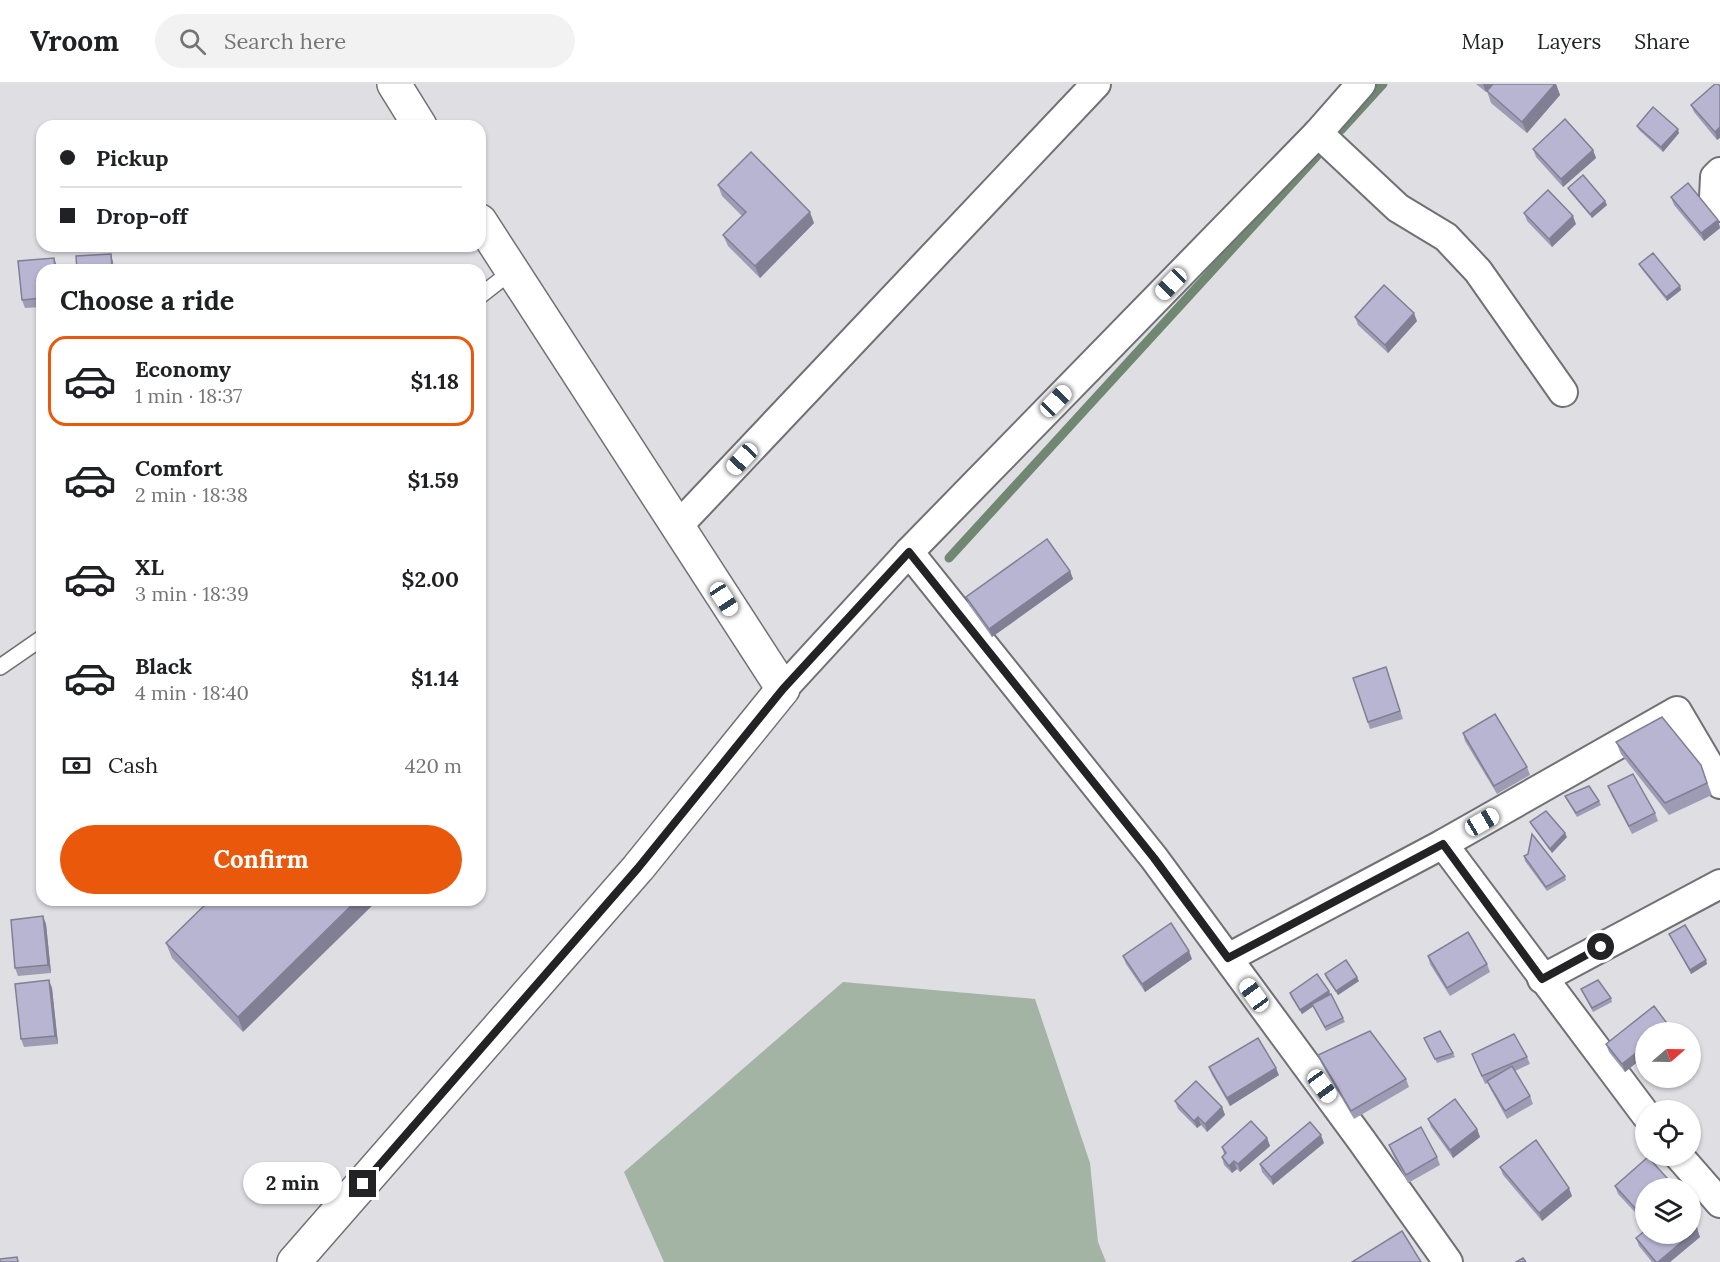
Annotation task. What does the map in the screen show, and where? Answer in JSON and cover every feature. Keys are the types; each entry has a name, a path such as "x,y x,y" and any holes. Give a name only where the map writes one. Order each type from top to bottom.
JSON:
{"main road":[{"path":"394,84 416,120"},
{"path":"294,1262 638,868 783,689 486,230"}],"street":[{"path":"677,526 1096,84"},
{"path":"783,689 909,552 1318,133 1361,84"},
{"path":"1318,133 1398,208 1446,237 1478,271 1563,392"},
{"path":"1720,172 1714,177 1714,197 1720,207"},
{"path":"909,552 1154,858 1362,1140 1448,1262"},
{"path":"1228,958 1443,844 1677,711 1720,784"},
{"path":"1443,844 1635,1101"},
{"path":"1542,979 1720,884"},
{"path":"1688,1166 1720,1203"}],"lane":[{"path":"486,291 512,271"},
{"path":"0,667 36,642"}],"green space":[{"path":"843,982 1035,999 1090,1163 1098,1242 1106,1262 664,1262 624,1172"}],"building":[{"path":"1493,84 1555,84 1522,122 1487,91"},
{"path":"1715,84 1720,86 1720,127 1715,132 1691,105"},
{"path":"1653,107 1678,129 1661,147 1637,126"},
{"path":"1565,119 1593,150 1561,179 1533,149"},
{"path":"751,152 810,212 755,266 723,235 746,212 718,185"},
{"path":"1583,175 1605,201 1590,214 1568,188"},
{"path":"1688,183 1718,220 1701,233 1671,197"},
{"path":"1548,190 1573,216 1549,239 1524,213"},
{"path":"1653,253 1680,286 1666,297 1639,264"},
{"path":"111,254 112,264 77,264 76,256"},
{"path":"54,258 54,264 36,264 36,299 22,300 18,261"},
{"path":"1384,285 1414,313 1385,345 1355,317"},
{"path":"1047,539 1070,571 989,629 966,597"},
{"path":"1386,667 1400,711 1368,722 1353,678"},
{"path":"1495,714 1527,767 1494,786 1463,733"},
{"path":"1662,717 1701,765 1707,783 1665,803 1616,742"},
{"path":"1633,774 1655,813 1629,826 1608,786"},
{"path":"1589,786 1599,801 1576,813 1565,796"},
{"path":"1546,811 1565,833 1550,849 1530,822"},
{"path":"1532,834 1565,876 1546,887 1524,856 1528,854"},
{"path":"204,906 351,906 238,1017 166,943"},
{"path":"43,916 48,965 15,968 11,920"},
{"path":"1171,923 1189,951 1142,984 1123,956"},
{"path":"1685,925 1706,960 1690,970 1669,934"},
{"path":"1468,932 1487,964 1447,988 1428,956"},
{"path":"1346,960 1357,977 1336,991 1325,974"},
{"path":"1317,974 1329,991 1300,1010 1290,993"},
{"path":"49,980 55,1036 21,1039 15,984"},
{"path":"1598,980 1611,998 1592,1008 1581,989"},
{"path":"1331,994 1343,1018 1325,1027 1312,1004"},
{"path":"1654,1006 1666,1022 1635,1022 1635,1054 1622,1064 1606,1044"},
{"path":"1370,1031 1406,1079 1351,1111 1318,1055"},
{"path":"1440,1031 1453,1053 1435,1059 1424,1038"},
{"path":"1514,1034 1527,1057 1482,1076 1472,1054"},
{"path":"1258,1038 1276,1068 1227,1098 1209,1067"},
{"path":"1512,1066 1530,1096 1505,1111 1487,1081"},
{"path":"1196,1081 1222,1107 1205,1124 1198,1117 1194,1121 1175,1101"},
{"path":"1455,1099 1477,1129 1450,1150 1428,1119"},
{"path":"1251,1121 1267,1138 1238,1164 1234,1161 1229,1166 1222,1157 1226,1153 1222,1147"},
{"path":"1310,1122 1321,1135 1271,1177 1260,1164"},
{"path":"1421,1127 1437,1157 1406,1175 1389,1145"},
{"path":"1536,1140 1569,1188 1539,1213 1500,1167"},
{"path":"1638,1166 1656,1166 1667,1178 1635,1178 1635,1208 1615,1186"},
{"path":"1402,1231 1421,1262 1352,1262"},
{"path":"1641,1244 1679,1244 1658,1262"},
{"path":"17,1257 18,1262 0,1262 0,1259"}],"waterway":[{"path":"1341,130 1383,84"},
{"path":"949,558 1317,156"}],"route":[{"path":"363,1184 638,868 783,689 909,552 1154,858 1228,958 1443,844 1542,979 1601,947"}]}
